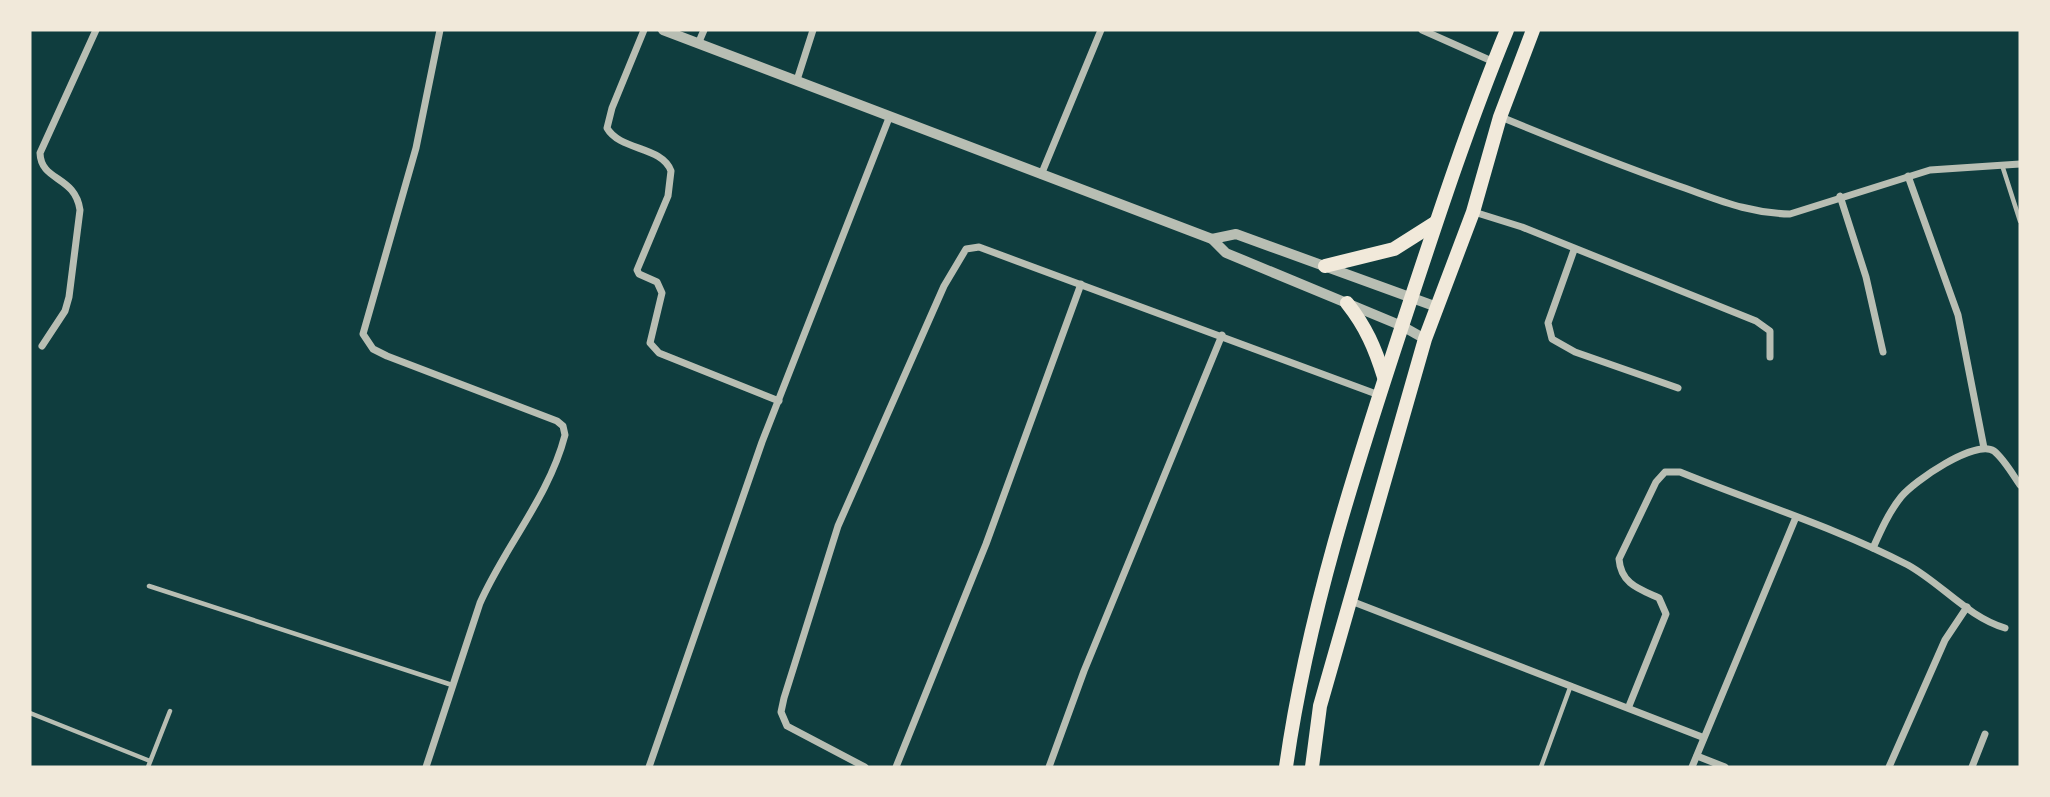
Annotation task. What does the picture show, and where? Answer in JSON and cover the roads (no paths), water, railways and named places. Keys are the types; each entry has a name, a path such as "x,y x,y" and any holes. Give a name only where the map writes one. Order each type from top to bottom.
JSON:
{"main road":[{"path":"1286,767 1295,702 1322,593 1384,377 1435,223 1507,30"},
{"path":"1312,767 1320,706 1425,340 1473,212 1500,117 1533,30"},
{"path":"1325,266 1394,250 1435,223"},
{"path":"1347,303 1363,324 1384,377"},
{"path":"1295,702 1320,706"}],"street":[{"path":"43,346 65,311 69,297 80,210 78,198 71,187 46,170 41,163 40,153 96,30"},
{"path":"426,767 491,577 537,502 565,435 563,426 557,421 373,349 363,334 416,148 440,30"},
{"path":"644,30 611,108 607,128 620,141 662,160 671,172 667,196 637,270 639,274 657,282 662,293 650,343 659,353 779,401"},
{"path":"663,30 1040,176 1212,239 1226,253 1402,326 1425,340"},
{"path":"698,44 704,30"},
{"path":"797,80 813,30"},
{"path":"1040,176 1101,30"},
{"path":"1422,30 1494,62"},
{"path":"1500,117 1603,159 1741,210 1790,214 1930,170 2020,164"},
{"path":"649,767 757,455 889,118"},
{"path":"1909,176 1958,315 1984,447"},
{"path":"1840,197 1866,277 1883,352"},
{"path":"1473,212 1522,227 1765,326 1772,339 1770,357"},
{"path":"1212,239 1236,234 1437,307"},
{"path":"865,767 787,726 781,712 838,526 944,286 966,249 972,247 1081,284 1379,395"},
{"path":"1574,250 1548,323 1552,339 1562,347 1678,388"},
{"path":"896,767 986,544 1081,284"},
{"path":"1049,767 1084,671 1222,335"},
{"path":"1873,548 1890,512 1904,493 1971,450 1984,447 1994,452 2020,485"},
{"path":"1629,706 1666,614 1660,598 1628,583 1619,569 1619,559 1665,472 1681,472 1873,548 1927,577 1985,622 2005,628"},
{"path":"1692,767 1702,737 1796,517"},
{"path":"1351,601 1629,706 1702,737"},
{"path":"1889,767 1945,640 1967,607"},
{"path":"1972,767 1985,734"},
{"path":"1697,757 1725,767"}],"lane":[{"path":"2001,165 2020,221"},
{"path":"149,586 452,685"},
{"path":"1541,767 1571,684"},
{"path":"148,767 170,711"},
{"path":"30,713 150,761"}]}
